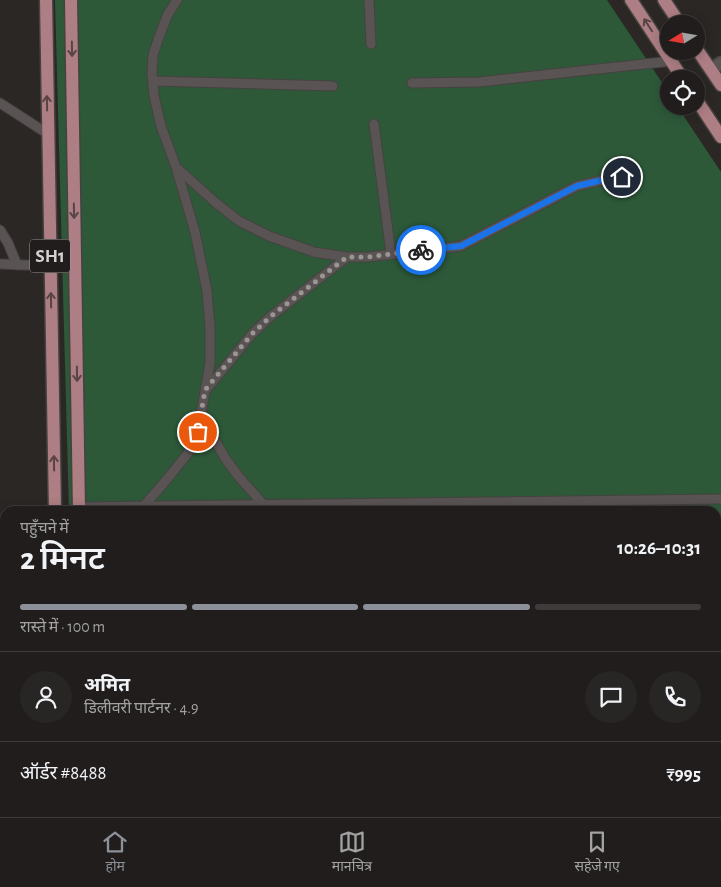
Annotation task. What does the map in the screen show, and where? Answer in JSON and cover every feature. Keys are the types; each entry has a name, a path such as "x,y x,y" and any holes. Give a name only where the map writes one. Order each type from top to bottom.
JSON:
{"main road":[{"name":"SH1","path":"46,0 55,506"},
{"name":"SH1","path":"71,0 79,506"},
{"path":"631,0 678,70"},
{"path":"664,0 674,15"},
{"path":"705,56 716,66 721,85"},
{"path":"705,112 721,136"}],"lane":[{"path":"144,506 188,453 198,432 210,363 207,291 194,232 176,167 161,126 154,96 153,55 168,14 177,0"},
{"path":"369,0 371,44"},
{"path":"412,83 479,82 672,61"},
{"path":"153,81 333,86"},
{"path":"0,103 48,134"},
{"path":"374,124 391,254"},
{"path":"176,167 239,221 269,236 314,252 347,257 368,257 461,246 577,186 637,175"},
{"path":"0,230 8,243 17,265"},
{"path":"205,390 264,322 347,257"},
{"path":"0,264 50,266"},
{"path":"201,416 225,458 264,505"},
{"path":"204,506 721,499"}],"green space":[{"path":"55,0 607,0 660,80 660,115 683,115 721,172 721,506 69,506"}],"way so far":[{"path":"198,432 205,390 252,334 270,317 347,257 368,257 421,250"}],"route":[{"path":"421,250 461,246 577,186 622,177"}]}
